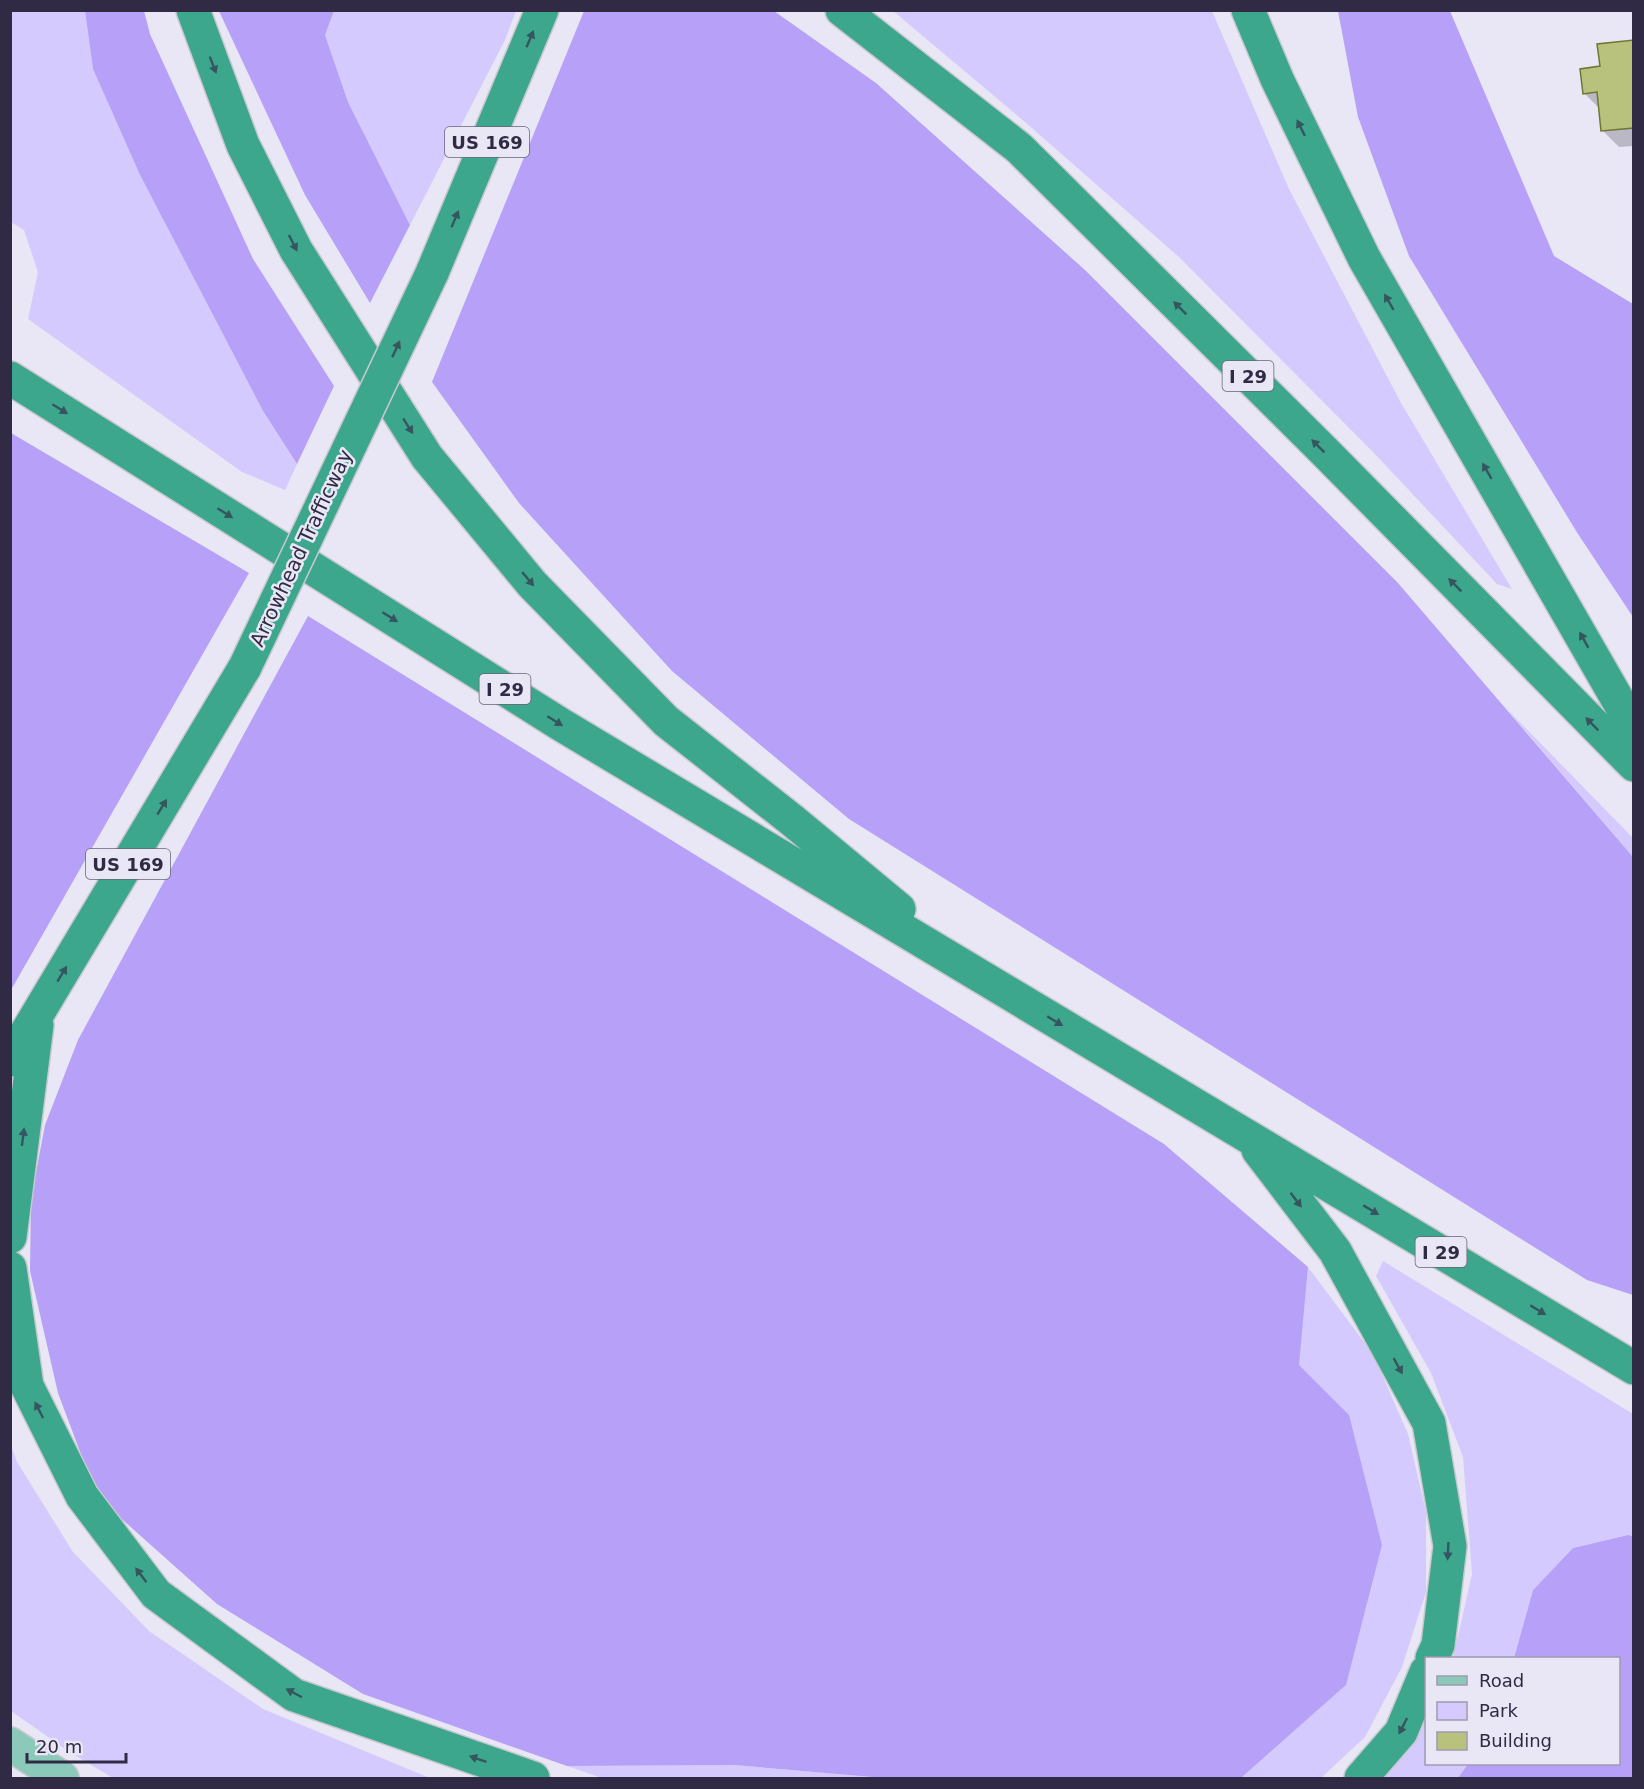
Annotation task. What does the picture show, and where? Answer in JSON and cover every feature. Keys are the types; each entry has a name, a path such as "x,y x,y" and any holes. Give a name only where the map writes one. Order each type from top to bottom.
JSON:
{"highway":[{"path":"192,10 243,145 296,250 428,457 532,584 666,721 1005,991"},
{"name":"Arrowhead Trafficway","path":"10,1060 245,667 432,273 542,10"},
{"name":"I 29","path":"842,10 1019,148 1325,452 1634,765"},
{"path":"1248,10 1277,79 1364,258 1634,728"},
{"name":"I 29","path":"10,378 560,724 1634,1368"},
{"path":"10,1237 38,1014"},
{"path":"1248,1137 1335,1251 1429,1423 1450,1546 1438,1645 1433,1657"},
{"path":"10,1268 27,1386 82,1496 156,1594 294,1695 533,1779"},
{"path":"1361,1779 1401,1732 1425,1674"}],"main road":[{"path":"10,1744 62,1779"}],"green space":[{"path":"11,11 85,11 93,69 140,175 263,411 297,464 285,490 242,472 28,319 38,272 24,230 11,222"},
{"path":"334,11 516,11 505,40 410,225 348,102 325,35"},
{"path":"893,11 1212,11 1289,189 1401,403 1512,589 1497,584 1374,453 1179,257 1025,122"},
{"path":"1506,708 1633,838 1633,857"},
{"path":"1383,1261 1633,1414 1633,1537 1627,1535 1573,1548 1533,1590 1514,1657 1453,1657 1472,1574 1463,1457 1431,1373 1376,1276"},
{"path":"1308,1267 1373,1354 1408,1434 1426,1512 1426,1592 1402,1667 1365,1737 1321,1778 1241,1778 1346,1685 1298,1366"},
{"path":"11,1446 17,1462 73,1552 149,1631 263,1709 430,1778 113,1778 71,1753 11,1711"},
{"path":"1425,1712 1425,1765 1467,1765 1458,1778 1383,1778 1391,1770"},
{"path":"734,1765 884,1778 602,1778 567,1766"}],"shaded area":[{"path":"85,11 144,11 150,34 253,259 334,386 297,464 263,411 140,175 93,69"},
{"path":"219,11 334,11 325,35 348,102 410,225 370,303 305,195"},
{"path":"584,11 774,11 876,83 1085,270 1398,583 1633,857 1633,1295 1587,1280 849,819 672,671 519,503 432,382"},
{"path":"1338,11 1450,11 1554,256 1633,304 1633,617 1578,534 1409,256 1358,117"},
{"path":"11,433 249,573 11,990"},
{"path":"308,616 1164,1144 1308,1267 1299,1365 1349,1415 1382,1545 1346,1685 1241,1778 884,1778 734,1765 567,1766 363,1694 217,1604 97,1497 58,1393 30,1271 31,1199 45,1125 78,1040"},
{"path":"1628,1535 1634,1537 1633,1778 1458,1778 1467,1765 1620,1765 1620,1657 1514,1657 1533,1590 1573,1548"}],"building":[{"path":"1634,40 1634,128 1601,131 1597,92 1583,94 1580,69 1600,66 1597,44"}]}
